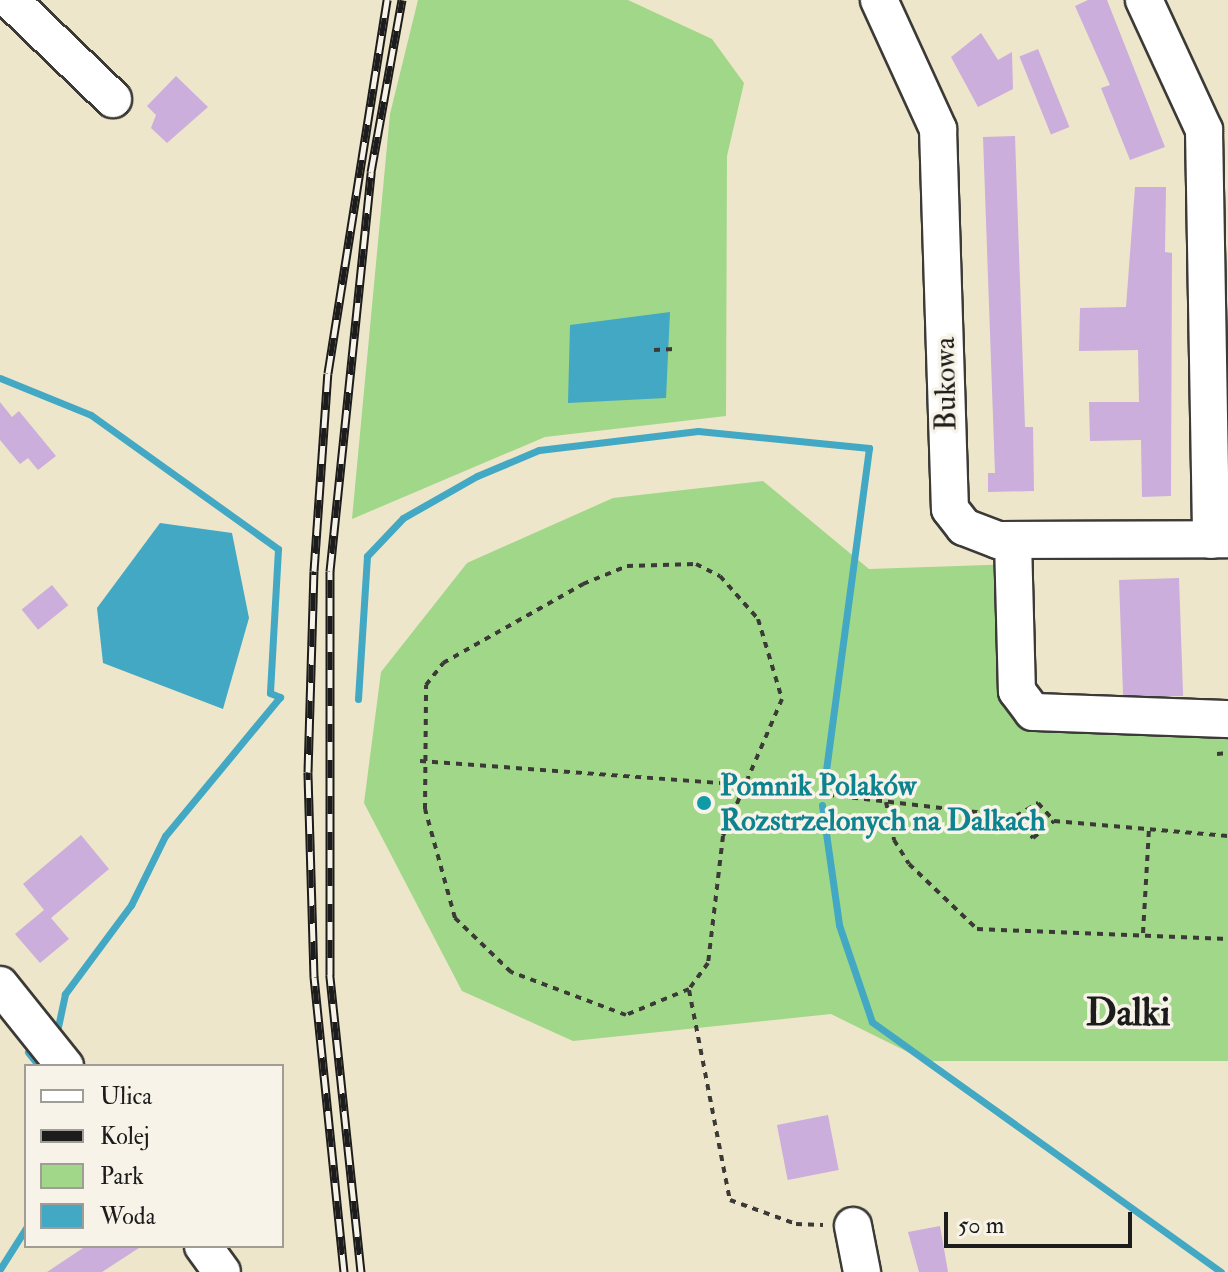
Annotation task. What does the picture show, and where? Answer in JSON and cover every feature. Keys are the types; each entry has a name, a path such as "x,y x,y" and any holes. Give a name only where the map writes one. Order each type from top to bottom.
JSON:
{"street":[{"path":"10,0 113,99"},
{"name":"Bukowa","path":"879,0 938,129 950,509 964,527 1013,541 1219,540"},
{"path":"1144,0 1204,130 1219,540"},
{"path":"1013,541 1017,691 1033,712 1228,719"},
{"path":"0,985 63,1064"},
{"path":"853,1226 862,1272"},
{"path":"204,1248 222,1272"}],"path":[{"path":"654,350 674,349"},
{"path":"696,564 741,597 773,658 782,699 723,836 708,963 689,989 626,1015 511,972 475,944 440,883 420,761 426,685 443,663 627,566 696,564"},
{"path":"1217,754 1228,753"},
{"path":"420,761 745,785 816,797 1016,817 1033,838 1054,821"},
{"path":"886,802 894,840 909,864 977,929 1093,938 1143,933 1228,939"},
{"path":"1016,817 1031,802 1054,821 1228,836"},
{"path":"1143,933 1149,829"},
{"path":"689,989 730,1200 796,1224 853,1226"}],"green space":[{"path":"418,0 628,0 712,39 744,83 727,156 726,416 545,437 352,519 390,114"},
{"path":"763,481 869,569 1017,564 1017,691 1228,719 1228,1061 926,1061 831,1014 573,1041 462,991 364,803 381,672 467,563 613,498"}],"water":[{"path":"670,312 666,398 568,403 570,325"},
{"path":"160,523 232,533 249,618 223,709 103,663 97,608"}],"building":[{"path":"1088,0 1107,0 1165,147 1130,160 1101,88 1110,85 1075,6"},
{"path":"981,33 998,60 1012,52 1013,89 978,107 951,57"},
{"path":"1038,49 1069,127 1051,134 1019,56"},
{"path":"176,76 208,107 167,143 151,128 156,115 147,106"},
{"path":"1015,136 1025,427 1033,427 1034,491 988,492 988,473 995,473 983,137"},
{"path":"1135,187 1166,187 1165,252 1172,253 1171,496 1142,497 1141,440 1090,441 1089,402 1139,402 1138,350 1079,351 1080,308 1126,307"},
{"path":"0,402 12,417 19,411 56,456 38,470 28,458 20,464 0,440"},
{"path":"1179,578 1183,696 1123,698 1119,580"},
{"path":"52,585 68,605 38,630 22,610"},
{"path":"81,835 109,869 51,918 69,939 40,963 15,934 44,910 23,884"},
{"path":"828,1115 839,1170 788,1180 777,1125"},
{"path":"940,1226 948,1272 919,1272 908,1232"},
{"path":"83,1248 139,1248 102,1272 47,1272"}],"waterway":[{"path":"0,378 91,415 278,549 270,693 280,697 165,836 131,905 65,994 58,1028"},
{"path":"358,699 367,556 403,518 477,476 539,450 698,431 869,448 823,791"},
{"path":"822,805 839,925 872,1022 1221,1272"},
{"path":"28,1052 37,1064"},
{"path":"0,1269 24,1231"}],"railway":[{"path":"344,1272 314,977 308,772 314,571 328,373 387,0"},
{"path":"361,1272 330,975 330,571 371,172 402,0"}],"place":[{"name":"Pomnik Polaków Rozstrzelonych na Dalkach","path":"704,803"}],"district":[{"name":"Dalki","path":"1128,1014"}]}
